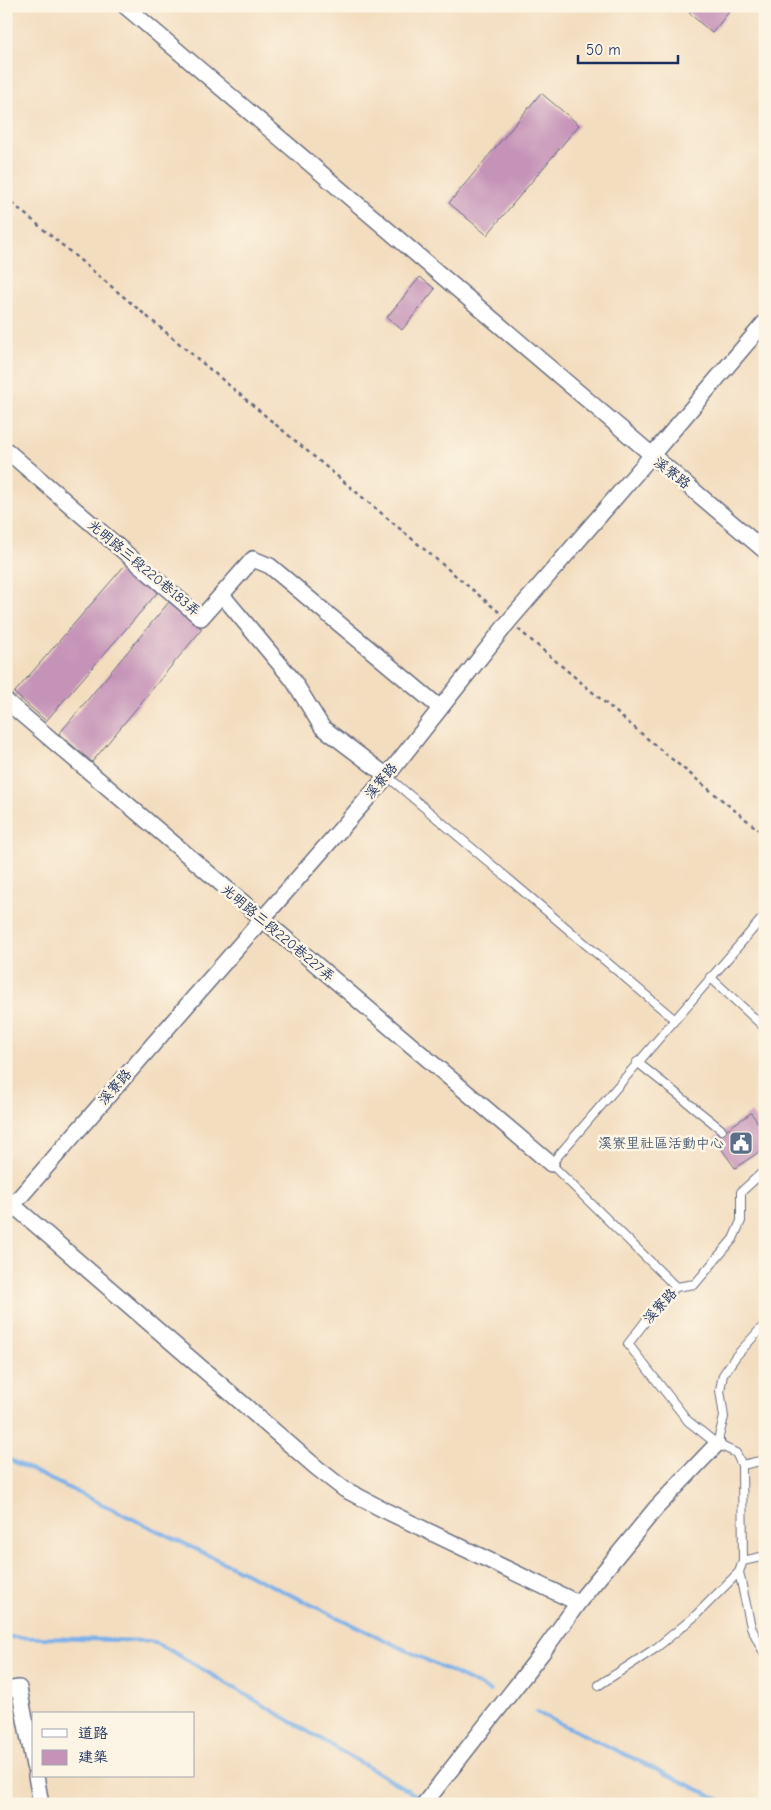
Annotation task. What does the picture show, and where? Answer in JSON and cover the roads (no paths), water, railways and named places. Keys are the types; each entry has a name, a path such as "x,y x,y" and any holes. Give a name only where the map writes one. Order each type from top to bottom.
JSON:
{"street":[{"path":"125,6 652,455 765,322"},
{"name":"光明路三段220巷183弄","path":"6,450 201,618 253,559 270,566 439,708"},
{"name":"溪寮路","path":"8,1205 387,776 509,621 652,455 765,551"},
{"path":"222,595 294,680 322,727 387,776"},
{"name":"光明路三段220巷227弄","path":"6,701 551,1164"},
{"path":"8,1205 344,1489 578,1603"},
{"path":"424,1804 542,1653 578,1603 656,1508 717,1444"},
{"path":"6,1690 19,1688 32,1756"},
{"path":"36,1778 41,1804"}],"lane":[{"path":"387,776 674,1019"},
{"path":"676,1287 551,1164 765,915"},
{"path":"710,977 765,1028"},
{"path":"637,1062 722,1130"},
{"name":"溪寮路","path":"742,1465 736,1453 717,1444 688,1420 628,1344 658,1305 676,1287 695,1284 733,1239 741,1221 742,1192 765,1170"},
{"path":"717,1444 724,1417 720,1390 723,1375 736,1356 765,1324"},
{"path":"599,1684 656,1648 694,1617 739,1572 743,1561 742,1465 765,1460"},
{"path":"743,1561 765,1556"},
{"path":"739,1572 751,1627 765,1655"}],"waterway":[{"path":"6,1458 491,1691"},
{"path":"6,1637 150,1641 168,1649 419,1797"},
{"path":"536,1712 729,1804"}],"place":[{"name":"溪寮里社區活動中心","path":"741,1143"}]}
